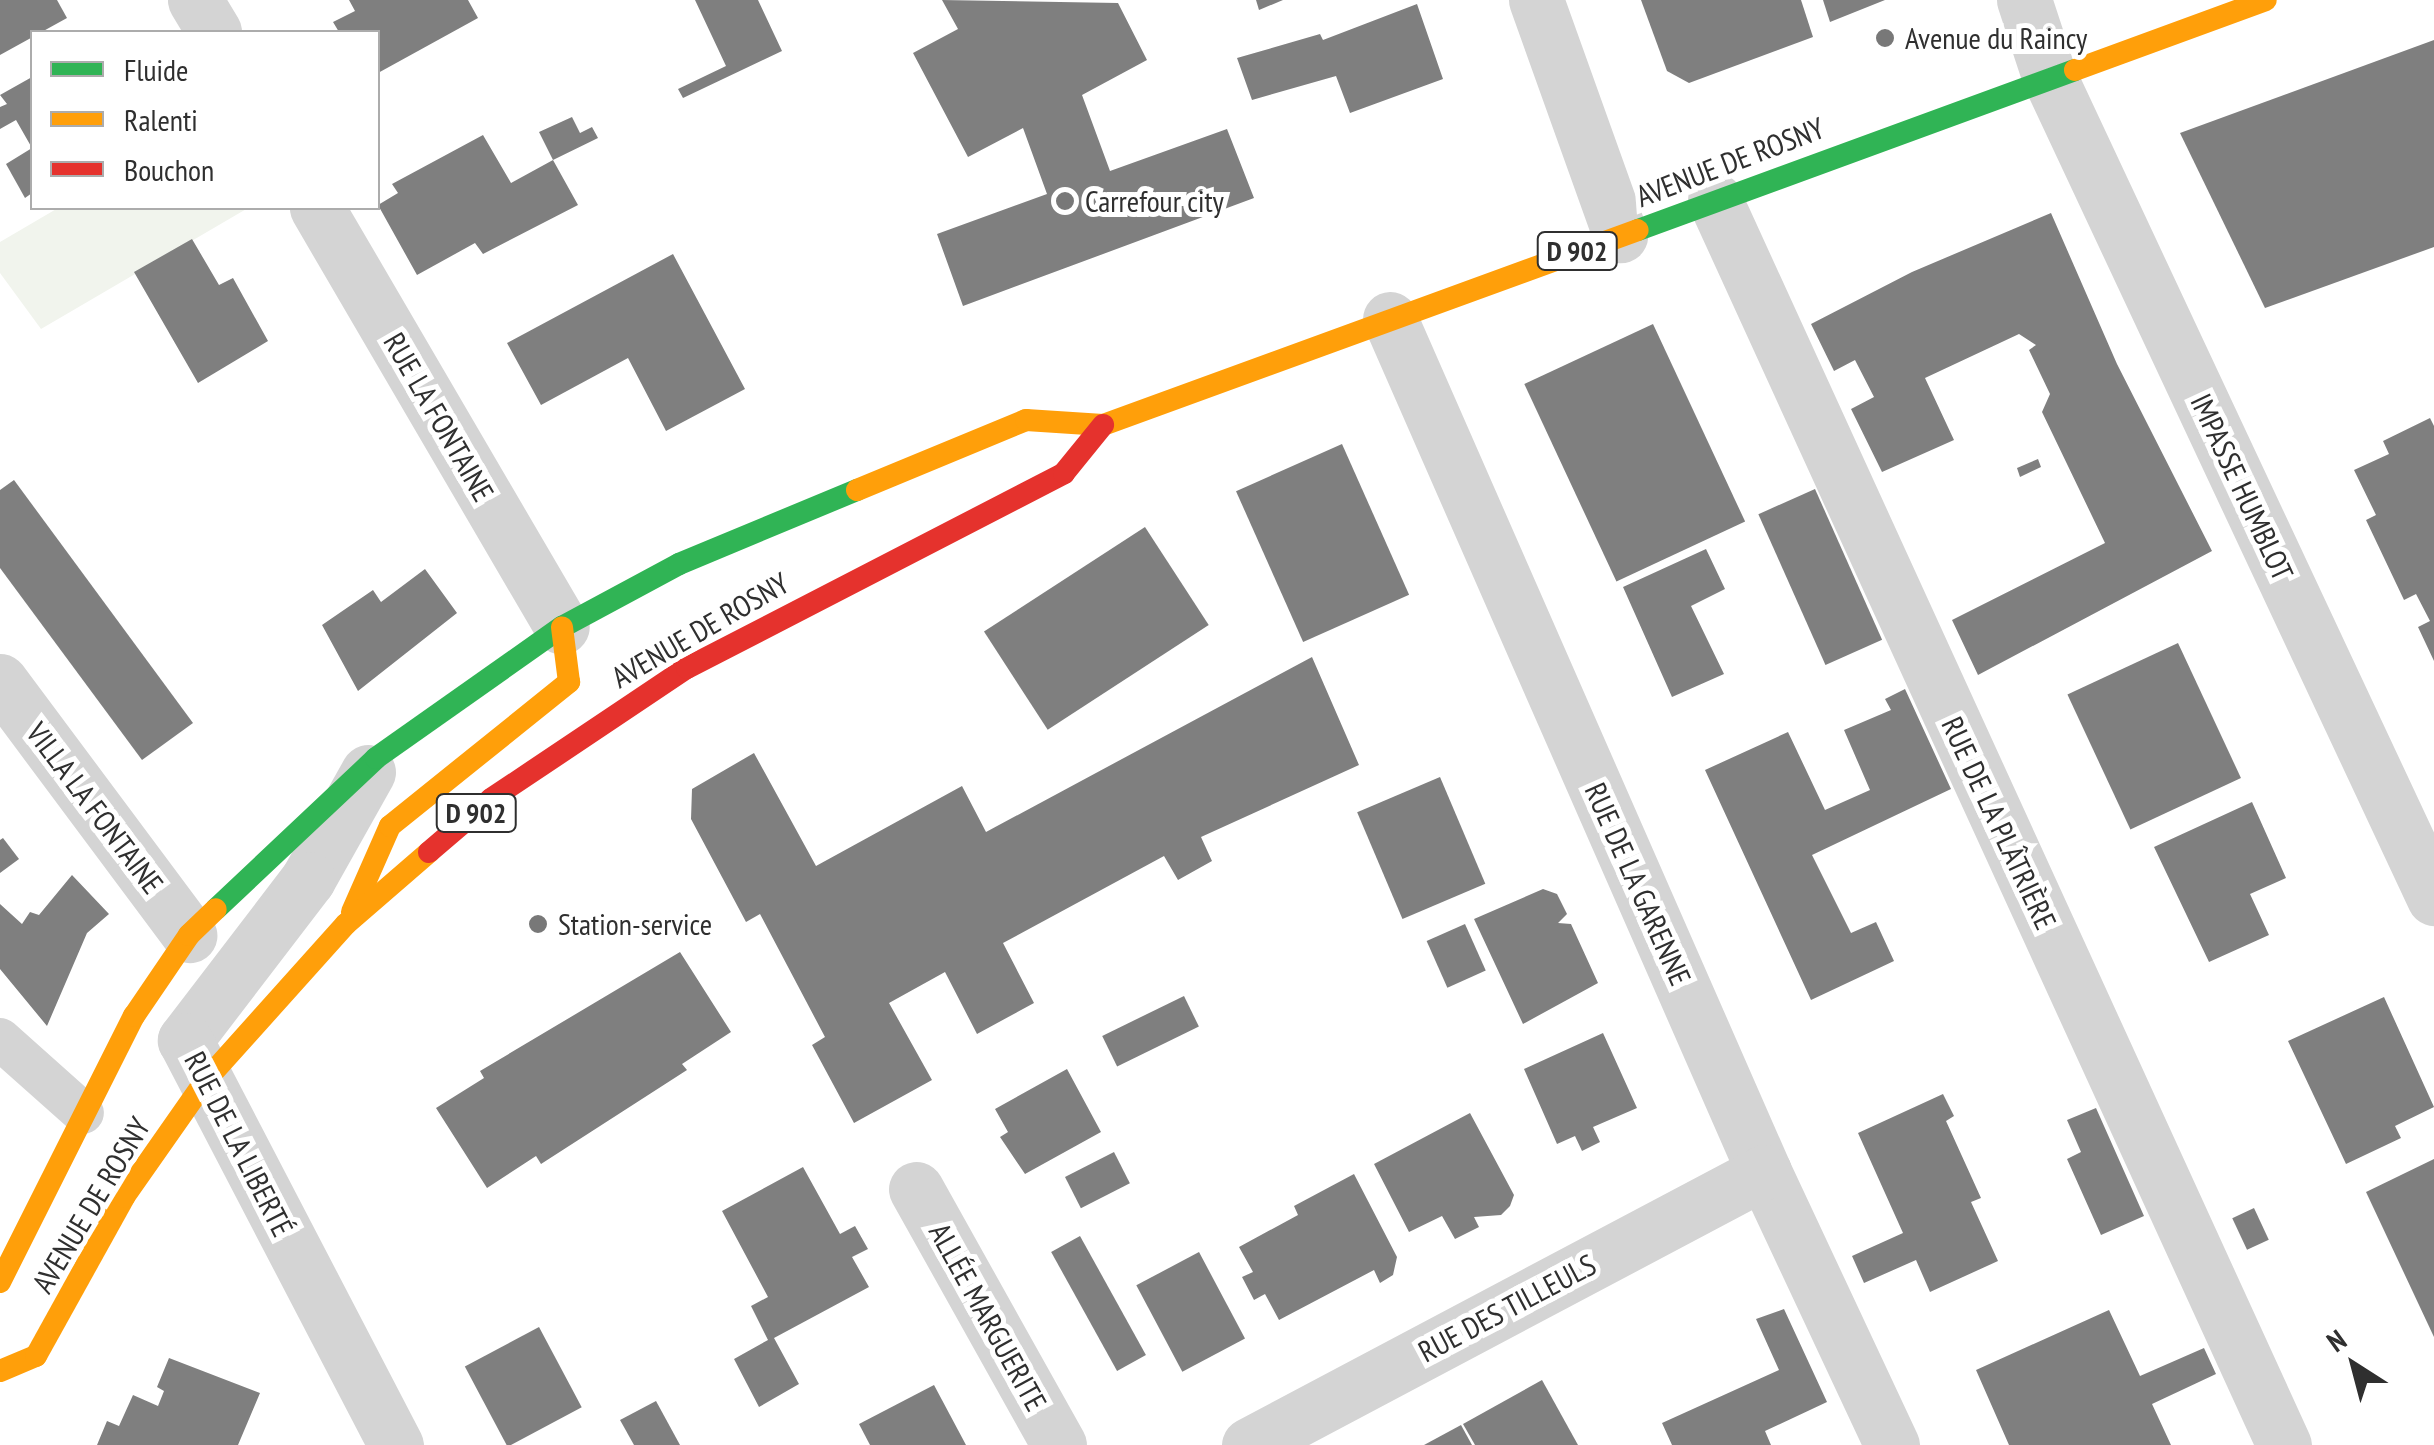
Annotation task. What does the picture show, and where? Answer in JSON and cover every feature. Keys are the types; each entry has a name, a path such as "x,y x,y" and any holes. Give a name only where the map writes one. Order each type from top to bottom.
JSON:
{"main road":[{"name":"AVENUE DE ROSNY","path":"0,1282 134,1016 189,935 376,758 562,628 679,564 1026,420 1104,425 2266,0"},
{"name":"AVENUE DE ROSNY","path":"0,1371 36,1356 124,1197 206,1080 346,924 491,800 590,729 687,668 912,546 1064,473 1104,425"},
{"name":"AVENUE DE ROSNY","path":"346,924 390,826 568,682 562,628"}],"street":[{"path":"195,0 213,30"},
{"path":"1536,0 1620,235"},
{"name":"IMPASSE HUMBLOT","path":"2024,0 2050,76 2434,898"},
{"name":"RUE DE LA PLÂTRIÈRE","path":"1715,200 2284,1445"},
{"name":"RUE LA FONTAINE","path":"317,210 562,628"},
{"name":"RUE DE LA GARENNE","path":"1390,319 1764,1172 1892,1445"},
{"name":"VILLA LA FONTAINE","path":"0,681 189,935"},
{"name":"RUE DE LA LIBERTÉ","path":"376,758 308,879 185,1040 396,1445"},
{"name":"RUE DES TILLEULS","path":"1249,1445 1764,1172"},
{"name":"ALLÉE MARGUERITE","path":"916,1189 1059,1445"}],"lane":[{"path":"0,1039 83,1112"}],"shaded area":[{"path":"55,210 245,210 41,329 0,273 0,242"}],"building":[{"path":"0,0 57,0 67,18 45,30 30,30 30,38 0,55"},
{"path":"349,0 468,0 478,18 380,72 380,30 338,30 333,22 355,11"},
{"path":"695,0 758,0 782,51 683,98 678,89 726,66"},
{"path":"942,0 1118,3 1147,60 1082,95 1110,171 1227,129 1254,198 963,306 937,234 1047,194 1023,128 968,157 913,53 958,29"},
{"path":"1256,0 1283,0 1259,10"},
{"path":"1641,0 1801,0 1813,37 1689,83 1667,71"},
{"path":"1823,0 1885,0 1830,22"},
{"path":"1417,4 1443,79 1350,113 1336,76 1252,100 1237,58 1320,34 1323,40"},
{"path":"2434,40 2434,247 2265,308 2180,133"},
{"path":"30,78 30,144 16,120 0,129 0,107 7,104 0,95"},
{"path":"572,117 580,133 592,127 598,138 553,160 539,132"},
{"path":"483,135 511,183 553,160 578,205 483,254 475,243 417,275 380,209 380,204 398,193 392,184"},
{"path":"30,149 30,194 25,198 6,164"},
{"path":"2051,213 2117,364 2212,551 1978,675 1952,620 2105,543 2042,412 2050,394 2029,350 2036,345 2019,334 1925,378 1954,440 1882,472 1851,409 1874,397 1855,360 1834,371 1811,324 1912,272"},
{"path":"192,239 219,285 233,278 268,341 198,383 134,272"},
{"path":"673,254 745,389 666,431 628,358 541,405 507,343"},
{"path":"1653,324 1745,522 1616,582 1524,384"},
{"path":"2430,418 2434,426 2434,661 2418,627 2430,621 2416,594 2404,600 2366,520 2376,515 2354,470 2389,454 2383,441"},
{"path":"1342,444 1409,595 1303,642 1236,491"},
{"path":"2038,459 2041,467 2020,477 2017,468"},
{"path":"14,480 193,723 142,760 0,568 0,490"},
{"path":"1815,489 1882,640 1825,665 1758,514"},
{"path":"1145,527 1209,625 1048,730 984,632"},
{"path":"1706,549 1725,589 1691,606 1724,674 1672,697 1623,587"},
{"path":"425,569 457,613 358,691 322,625 373,590 381,602"},
{"path":"2178,643 2241,778 2130,830 2067,695"},
{"path":"1312,657 1359,765 1201,837 1212,861 1178,880 1164,856 1003,943 1034,1003 977,1034 945,972 889,1003 932,1080 854,1123 812,1045 825,1037 760,914 746,922 691,819 692,789 754,753 816,866 962,786 986,832"},
{"path":"1905,689 1951,789 1812,855 1851,933 1876,922 1894,961 1811,1000 1705,770 1788,732 1825,810 1870,790 1844,730 1891,710 1885,699"},
{"path":"1440,777 1485,884 1402,919 1357,812"},
{"path":"2252,802 2286,878 2250,894 2269,935 2209,962 2154,847"},
{"path":"3,838 19,859 0,873 0,840"},
{"path":"72,875 109,914 87,933 47,1026 0,969 0,904 22,924 30,912 39,915"},
{"path":"1543,889 1557,894 1567,914 1558,923 1571,924 1598,983 1523,1024 1474,919"},
{"path":"1465,924 1486,971 1447,988 1427,941"},
{"path":"680,952 731,1032 682,1064 687,1070 541,1164 536,1156 487,1188 436,1108 484,1078 480,1071"},
{"path":"1184,996 1199,1027 1117,1066 1102,1036"},
{"path":"2384,997 2434,1107 2395,1126 2401,1138 2346,1164 2288,1041"},
{"path":"1603,1033 1637,1108 1593,1127 1600,1142 1582,1151 1575,1136 1557,1144 1524,1069"},
{"path":"1067,1069 1101,1132 1025,1174 1000,1137 1008,1132 995,1109"},
{"path":"1943,1094 1954,1116 1946,1121 1981,1198 1971,1202 1998,1261 1930,1292 1916,1260 1864,1283 1852,1256 1903,1233 1858,1133"},
{"path":"2096,1108 2144,1216 2101,1235 2067,1159 2081,1152 2067,1120"},
{"path":"1470,1113 1514,1195 1510,1206 1501,1215 1474,1217 1479,1227 1455,1239 1442,1216 1409,1232 1374,1164"},
{"path":"1114,1152 1130,1183 1081,1208 1065,1177"},
{"path":"2434,1159 2434,1337 2366,1192"},
{"path":"803,1167 840,1234 855,1226 868,1249 852,1257 869,1287 774,1338 799,1384 759,1407 734,1359 768,1340 751,1306 768,1297 722,1211"},
{"path":"1354,1174 1397,1257 1393,1275 1380,1283 1374,1270 1279,1320 1265,1294 1254,1300 1242,1277 1253,1272 1239,1247 1298,1215 1294,1206"},
{"path":"2254,1208 2269,1240 2247,1250 2232,1218"},
{"path":"1080,1236 1146,1355 1117,1371 1051,1252"},
{"path":"1199,1252 1245,1339 1182,1372 1136,1285"},
{"path":"1784,1309 1827,1402 1765,1431 1771,1445 1672,1445 1662,1423 1779,1370 1756,1319"},
{"path":"2109,1310 2140,1376 2204,1348 2216,1374 2152,1404 2171,1445 2009,1445 1976,1370"},
{"path":"539,1327 582,1407 507,1445 465,1366"},
{"path":"169,1358 260,1393 238,1445 97,1445 107,1421 119,1426 133,1395 158,1406 164,1391 157,1387"},
{"path":"1542,1380 1578,1445 1475,1445 1463,1424"},
{"path":"934,1385 966,1445 870,1445 859,1424"},
{"path":"656,1401 680,1445 634,1445 620,1420"},
{"path":"1461,1425 1472,1445 1424,1445"}],"traffic: fast":[{"path":"1638,230 2075,70"},
{"path":"216,909 376,758 562,627 679,564 857,490"}],"traffic: slow":[{"path":"2075,70 2266,0"},
{"path":"857,490 1026,420 1103,425 1638,230"},
{"path":"352,912 390,826 569,682 562,627"},
{"path":"0,1371 36,1356 124,1197 206,1080 346,924 429,852"},
{"path":"0,1282 134,1016 189,935 216,909"}],"traffic: jam":[{"path":"429,852 491,799 687,668 1064,473 1103,425"}],"place":[{"name":"Avenue du Raincy","path":"1885,38"},
{"name":"Carrefour city","path":"1065,201"},
{"name":"Station-service","path":"538,924"}]}
